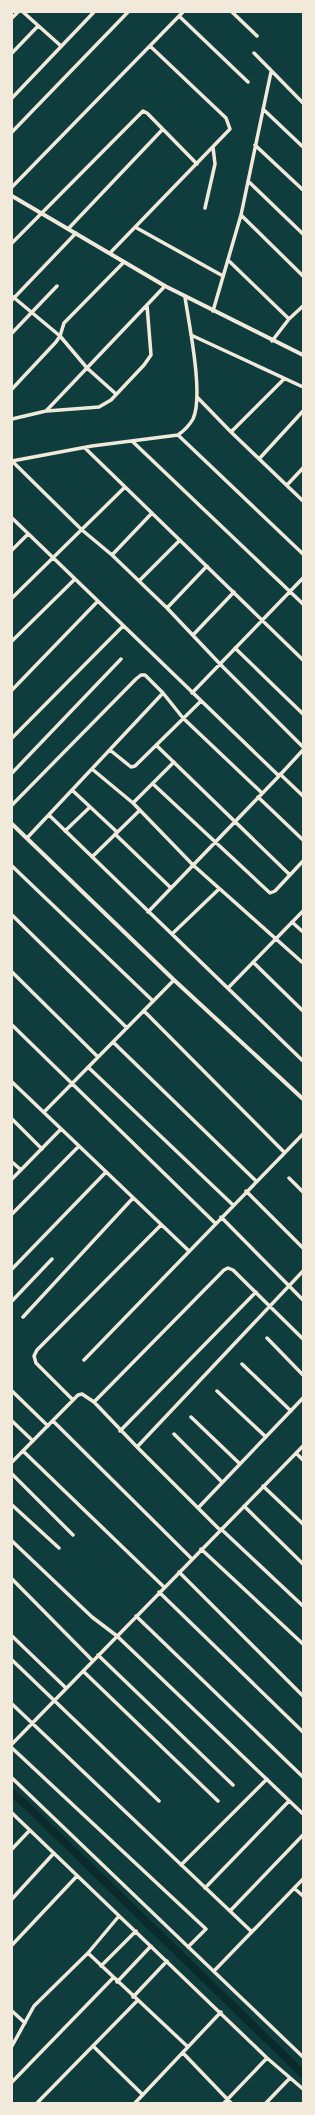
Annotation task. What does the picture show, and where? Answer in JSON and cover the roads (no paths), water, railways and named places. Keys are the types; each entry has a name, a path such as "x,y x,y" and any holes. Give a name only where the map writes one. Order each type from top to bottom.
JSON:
{"street":[{"path":"12,18 18,12"},
{"path":"23,12 61,46"},
{"path":"28,16 32,12"},
{"path":"12,98 94,12"},
{"path":"12,132 128,12"},
{"path":"12,187 183,12"},
{"path":"232,12 257,36"},
{"path":"179,16 248,82"},
{"path":"12,52 38,26"},
{"path":"110,253 227,134 230,129 230,123 150,46"},
{"path":"254,53 303,103"},
{"path":"213,311 229,261 241,215 271,72"},
{"path":"263,109 303,147"},
{"path":"12,243 143,111 147,113 197,164"},
{"path":"68,229 162,130"},
{"path":"255,145 303,190"},
{"path":"205,208 216,164 213,147"},
{"path":"248,181 303,234"},
{"path":"12,197 42,213 165,286 272,341 303,355"},
{"path":"241,215 303,276"},
{"path":"135,227 223,276"},
{"path":"76,233 13,298 60,336 87,368 116,394"},
{"path":"229,261 289,319"},
{"path":"12,389 60,336 61,328 64,323 124,262"},
{"path":"12,333 57,286"},
{"path":"46,411 165,286"},
{"path":"12,461 178,434 188,428 194,418 197,397 186,297"},
{"path":"12,419 46,411 99,408 106,404 144,364 151,354 147,305"},
{"path":"272,341 289,319 303,306"},
{"path":"191,335 303,387"},
{"path":"231,432 284,379"},
{"path":"197,397 303,501"},
{"path":"259,459 303,411"},
{"path":"178,434 303,554"},
{"path":"132,441 303,604"},
{"path":"85,448 303,660"},
{"path":"12,461 82,530 112,555 167,608 303,748 280,775 148,912"},
{"path":"287,485 303,468"},
{"path":"12,598 52,557 82,530 125,487"},
{"path":"112,555 152,513"},
{"path":"12,518 201,701 303,796"},
{"path":"12,550 28,534"},
{"path":"139,581 180,540"},
{"path":"167,608 207,566"},
{"path":"192,692 303,578"},
{"path":"12,642 75,579"},
{"path":"193,635 234,592"},
{"path":"12,690 98,601"},
{"path":"12,738 123,626"},
{"path":"235,648 303,714"},
{"path":"12,773 121,660"},
{"path":"12,805 141,675 145,675 149,678 183,718 262,793"},
{"path":"26,838 163,693"},
{"path":"110,750 131,768 135,766 201,701"},
{"path":"156,745 290,874"},
{"path":"133,804 174,762"},
{"path":"92,769 133,804 193,865 219,889 303,963"},
{"path":"154,784 270,893 276,891 303,861"},
{"path":"72,790 171,888"},
{"path":"258,797 303,840"},
{"path":"65,831 90,807"},
{"path":"92,857 139,811"},
{"path":"49,815 303,1061"},
{"path":"12,824 174,980 303,1099"},
{"path":"12,866 153,1001"},
{"path":"172,934 219,889"},
{"path":"228,988 303,911"},
{"path":"12,915 127,1028"},
{"path":"292,922 303,932"},
{"path":"253,962 303,1011"},
{"path":"12,972 98,1057"},
{"path":"44,1112 174,980"},
{"path":"144,1011 284,1152"},
{"path":"12,1025 74,1083 215,1223"},
{"path":"113,1042 256,1181"},
{"path":"88,1067 232,1206"},
{"path":"12,1082 189,1251"},
{"path":"12,1120 42,1149"},
{"path":"12,1179 61,1129"},
{"path":"84,1360 246,1191 303,1134"},
{"path":"12,1214 79,1146"},
{"path":"12,1162 21,1170"},
{"path":"12,1269 106,1172"},
{"path":"289,1178 303,1192"},
{"path":"246,1191 303,1248"},
{"path":"23,1317 133,1198"},
{"path":"221,1217 303,1300"},
{"path":"73,1400 36,1363 34,1356 37,1350 161,1225"},
{"path":"12,1301 52,1259"},
{"path":"94,1402 224,1270 228,1268 233,1270 303,1339"},
{"path":"137,1447 303,1271"},
{"path":"120,1431 256,1292"},
{"path":"267,1338 303,1375"},
{"path":"242,1364 291,1411"},
{"path":"12,1391 48,1426"},
{"path":"218,1391 266,1437"},
{"path":"12,1462 73,1400 82,1394 94,1402 120,1431 198,1508 303,1606"},
{"path":"198,1508 303,1398"},
{"path":"191,1417 240,1464"},
{"path":"12,1421 33,1441"},
{"path":"53,1421 192,1559"},
{"path":"174,1434 222,1482"},
{"path":"12,1744 92,1660 303,1446"},
{"path":"23,1451 164,1587"},
{"path":"296,1453 303,1460"},
{"path":"12,1474 73,1535"},
{"path":"263,1486 303,1524"},
{"path":"12,1505 59,1548"},
{"path":"244,1506 303,1564"},
{"path":"12,1541 92,1617 117,1636 303,1814"},
{"path":"201,1549 303,1644"},
{"path":"179,1572 303,1696"},
{"path":"12,1579 92,1660"},
{"path":"159,1592 303,1732"},
{"path":"136,1616 303,1777"},
{"path":"12,1636 66,1688"},
{"path":"98,1655 233,1785"},
{"path":"12,1660 159,1801"},
{"path":"83,1671 218,1801"},
{"path":"12,1704 252,1932"},
{"path":"12,1748 206,1929 188,1947"},
{"path":"12,1778 303,2057"},
{"path":"182,1865 267,1779"},
{"path":"205,1888 289,1801"},
{"path":"12,1813 221,2012 267,2058 303,2089"},
{"path":"12,1849 30,1830"},
{"path":"230,1911 303,1835"},
{"path":"12,1898 54,1853"},
{"path":"12,1945 78,1876"},
{"path":"214,1972 303,1879"},
{"path":"294,1888 303,1896"},
{"path":"12,2046 34,2006 88,1953 120,1916"},
{"path":"101,1966 136,1931"},
{"path":"117,1982 151,1946"},
{"path":"88,1953 137,2001 188,2047"},
{"path":"133,1997 167,1961"},
{"path":"12,2082 113,1978"},
{"path":"37,2103 137,2001"},
{"path":"12,2011 25,2023"},
{"path":"135,2103 221,2012"},
{"path":"93,2046 143,2095"},
{"path":"183,2053 231,2103"},
{"path":"224,2103 267,2058"},
{"path":"266,2103 290,2078"}],"waterway":[{"path":"12,1793 303,2074"}]}
